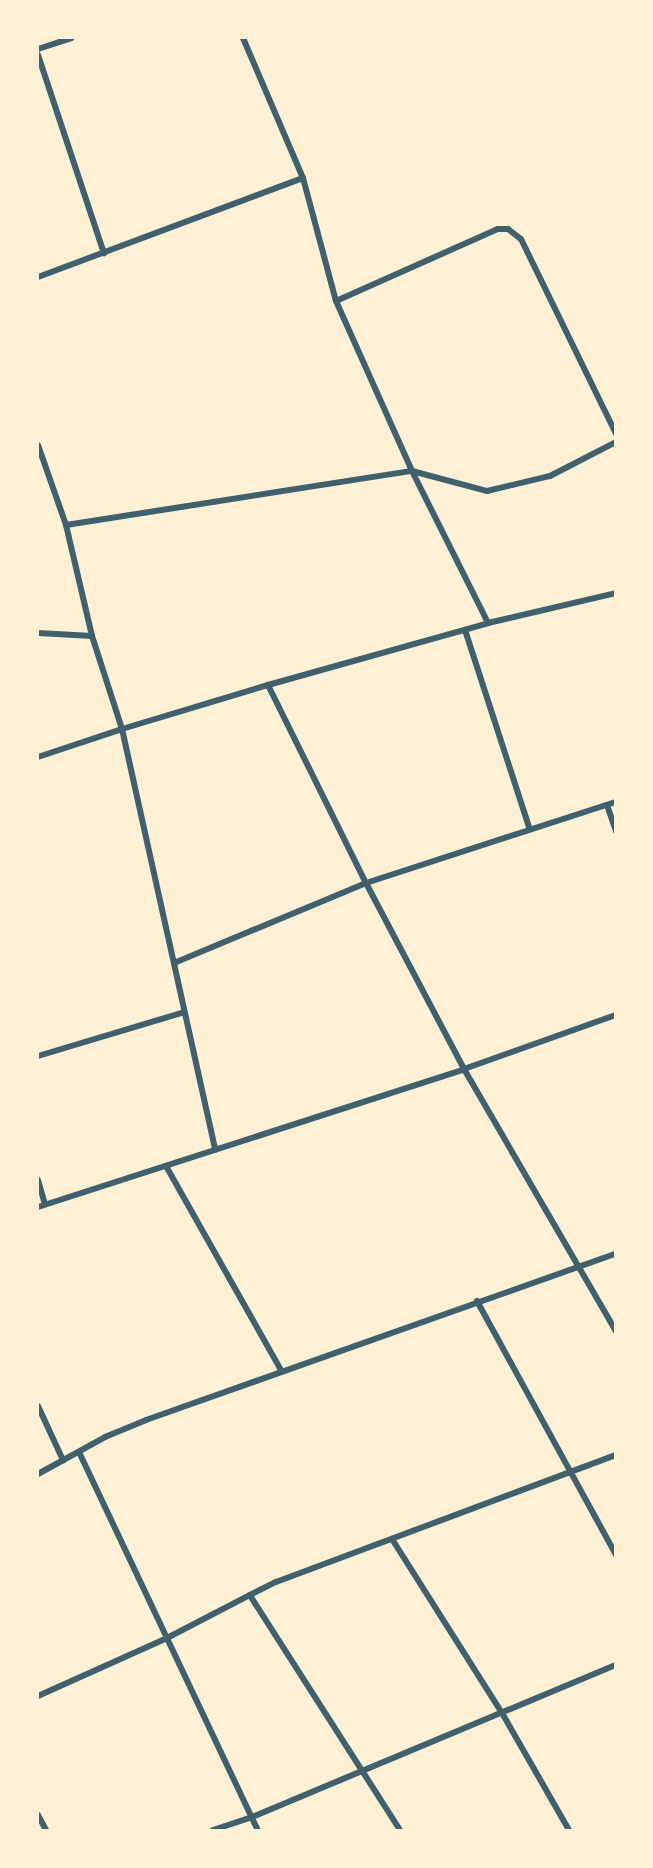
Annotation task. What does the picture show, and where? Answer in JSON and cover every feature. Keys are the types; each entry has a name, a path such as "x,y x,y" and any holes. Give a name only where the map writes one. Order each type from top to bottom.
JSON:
{"street":[{"path":"38,49 71,38"},
{"path":"243,38 303,178 336,301 412,471 488,623"},
{"path":"38,55 104,252"},
{"path":"38,277 303,178"},
{"path":"336,301 498,229 508,229 521,239 615,434"},
{"path":"66,525 412,471 487,491 550,477 615,442"},
{"path":"38,445 66,525 92,636 122,729 215,1150"},
{"path":"38,757 268,685 488,623 615,593"},
{"path":"465,630 530,830"},
{"path":"38,633 92,636"},
{"path":"268,685 366,883 464,1069 615,1331"},
{"path":"174,963 366,883 615,802"},
{"path":"607,805 615,831"},
{"path":"38,1056 185,1012"},
{"path":"38,1207 464,1069 615,1015"},
{"path":"166,1166 282,1372"},
{"path":"38,1180 45,1204"},
{"path":"38,1474 146,1420 615,1254"},
{"path":"477,1302 615,1555"},
{"path":"38,1406 63,1460"},
{"path":"79,1452 258,1830"},
{"path":"38,1696 167,1638 276,1582 615,1455"},
{"path":"392,1539 501,1713 569,1830"},
{"path":"250,1595 400,1830"},
{"path":"213,1830 252,1817 615,1665"},
{"path":"38,1815 46,1830"}]}
